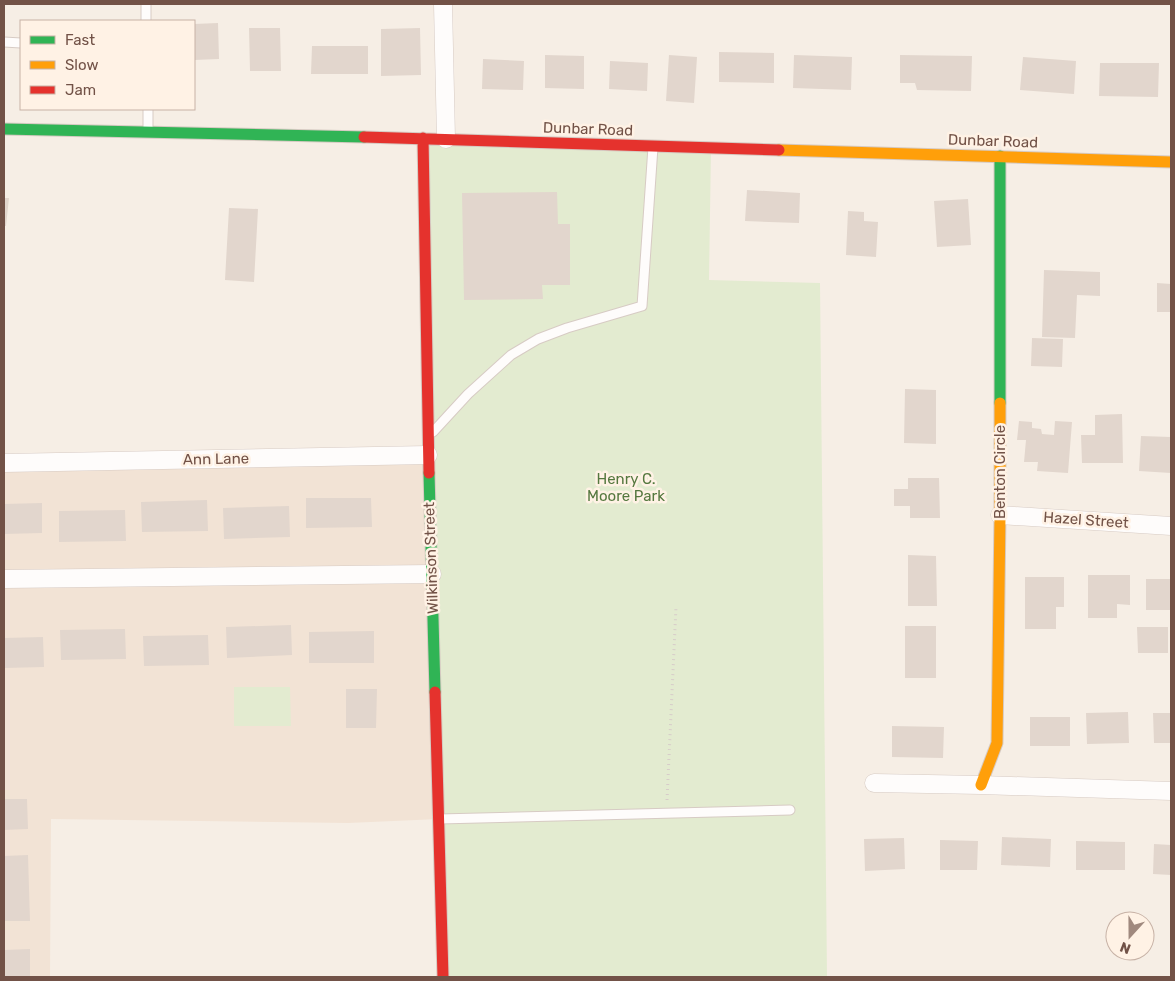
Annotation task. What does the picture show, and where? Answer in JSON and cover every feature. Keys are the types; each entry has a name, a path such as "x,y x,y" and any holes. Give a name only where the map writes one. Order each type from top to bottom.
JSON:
{"street":[{"path":"443,4 446,139"},
{"name":"Dunbar Road","path":"4,129 423,138 1171,162"},
{"name":"Wilkinson Street","path":"423,138 428,446 443,977"},
{"name":"Benton Circle","path":"981,785 997,743 1000,515 1000,156"},
{"name":"Ann Lane","path":"4,463 428,446"},
{"name":"Hazel Street","path":"1000,515 1171,526"},
{"path":"4,579 432,574"},
{"path":"874,783 1171,791"}],"lane":[{"path":"146,4 146,20"},
{"path":"4,42 20,43"},
{"path":"148,110 148,132"},
{"path":"428,446 468,394 511,355 538,340 567,328 642,306 653,146"},
{"path":"439,819 790,810"}],"path":[{"path":"667,813 676,606"}],"shaded area":[{"path":"428,455 439,819 348,823 51,819 50,977 4,977 4,463"}],"green space":[{"name":"Henry C. Moore Park","path":"423,138 711,148 709,280 820,283 827,977 443,977"},
{"path":"234,687 290,687 291,726 234,726"}],"building":[{"path":"218,23 219,59 195,60 195,24"},
{"path":"249,28 280,28 281,71 250,71"},
{"path":"420,28 421,75 381,76 381,29"},
{"path":"312,46 368,46 368,74 311,74"},
{"path":"719,52 774,53 774,83 719,82"},
{"path":"545,55 584,56 584,89 545,88"},
{"path":"669,55 697,57 694,103 666,101"},
{"path":"794,55 852,57 851,90 793,88"},
{"path":"900,55 972,56 971,91 917,90 915,83 900,83"},
{"path":"1023,57 1076,61 1074,94 1020,90"},
{"path":"483,59 524,61 523,90 482,89"},
{"path":"610,61 648,63 647,91 609,89"},
{"path":"1100,63 1159,63 1158,97 1099,96"},
{"path":"747,190 800,193 799,223 745,221"},
{"path":"557,192 558,224 570,224 570,285 542,285 543,299 464,300 462,193"},
{"path":"4,198 9,198 6,226 4,226"},
{"path":"968,199 971,245 937,247 934,201"},
{"path":"229,208 258,209 254,282 225,280"},
{"path":"848,211 864,212 864,221 878,222 876,257 846,255"},
{"path":"1044,270 1100,272 1100,296 1077,295 1075,338 1042,337"},
{"path":"1157,283 1171,284 1171,312 1157,312"},
{"path":"1032,338 1063,339 1062,367 1031,366"},
{"path":"905,389 936,390 936,444 904,443"},
{"path":"1122,414 1123,463 1082,463 1081,435 1095,435 1095,415"},
{"path":"1019,421 1032,422 1032,428 1041,429 1042,434 1054,435 1055,421 1072,422 1068,473 1037,471 1038,462 1024,462 1026,440 1017,440"},
{"path":"1141,436 1171,437 1171,473 1139,471"},
{"path":"908,478 939,478 940,518 910,518 910,506 894,506 894,489 908,489"},
{"path":"306,498 371,498 372,527 306,528"},
{"path":"207,500 208,531 142,532 141,502"},
{"path":"42,503 42,533 4,534 4,504"},
{"path":"289,506 290,537 224,539 223,508"},
{"path":"125,510 126,541 59,542 59,511"},
{"path":"908,555 936,556 937,606 908,606"},
{"path":"1088,575 1130,575 1130,605 1117,604 1117,618 1088,618"},
{"path":"1025,577 1064,577 1064,607 1056,607 1056,629 1025,629"},
{"path":"1146,579 1171,579 1171,610 1146,610"},
{"path":"291,625 292,655 227,658 226,627"},
{"path":"905,626 936,626 936,678 905,678"},
{"path":"1137,627 1168,627 1168,653 1138,653"},
{"path":"125,629 126,659 61,660 60,630"},
{"path":"374,631 374,663 309,663 309,632"},
{"path":"208,635 209,665 144,666 143,636"},
{"path":"43,637 44,667 4,668 4,638"},
{"path":"346,689 377,689 376,728 346,728"},
{"path":"1128,712 1129,743 1087,744 1086,713"},
{"path":"1153,713 1171,713 1171,743 1154,743"},
{"path":"1030,717 1070,717 1070,746 1030,746"},
{"path":"892,726 944,727 943,758 892,757"},
{"path":"4,799 27,799 28,829 4,830"},
{"path":"1002,837 1051,839 1050,867 1001,865"},
{"path":"904,838 905,869 865,871 864,839"},
{"path":"940,840 978,841 977,870 940,870"},
{"path":"1076,841 1125,842 1125,870 1076,870"},
{"path":"1154,844 1171,845 1171,875 1153,874"},
{"path":"28,855 30,921 4,921 4,856"},
{"path":"30,949 30,977 4,977 4,950"}],"traffic: fast":[{"path":"4,129 364,137"},
{"path":"1000,156 1000,403"},
{"path":"429,473 435,692"}],"traffic: slow":[{"path":"779,150 1171,162"},
{"path":"981,785 997,743 1000,403"}],"traffic: jam":[{"path":"364,137 779,150"},
{"path":"423,138 429,473"},
{"path":"435,692 443,977"}]}
